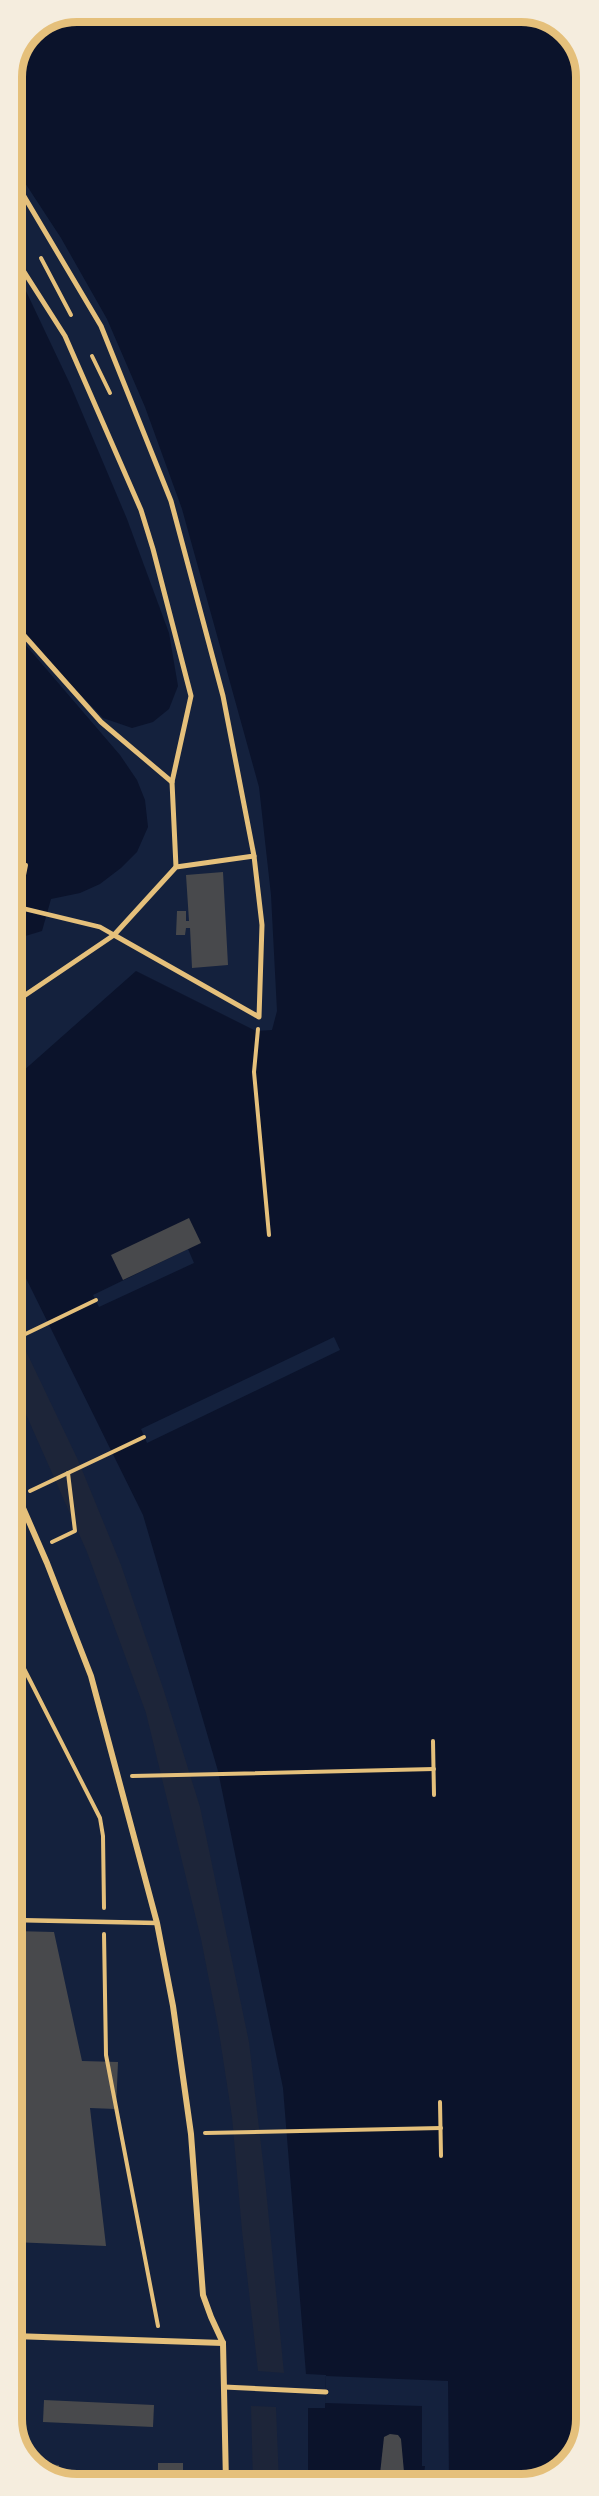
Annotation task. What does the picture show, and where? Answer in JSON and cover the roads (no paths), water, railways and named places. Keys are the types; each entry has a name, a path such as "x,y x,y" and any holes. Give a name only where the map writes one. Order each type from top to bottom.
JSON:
{"street":[{"path":"22,193 101,326 171,501 223,696 254,856 262,925 259,1017 114,935"},
{"path":"22,269 65,336 141,510 191,696 172,782 176,867"},
{"path":"22,632 101,722 172,782"},
{"path":"22,997 114,935 176,867 254,856"},
{"path":"22,1506 91,1676 116,1777 157,1923 174,2006 191,2134 203,2295 223,2343 226,2473"},
{"path":"22,2336 223,2343"},
{"path":"224,2387 326,2392"}],"lane":[{"path":"22,908 100,927 114,935"},
{"path":"22,1920 157,1923"}]}
